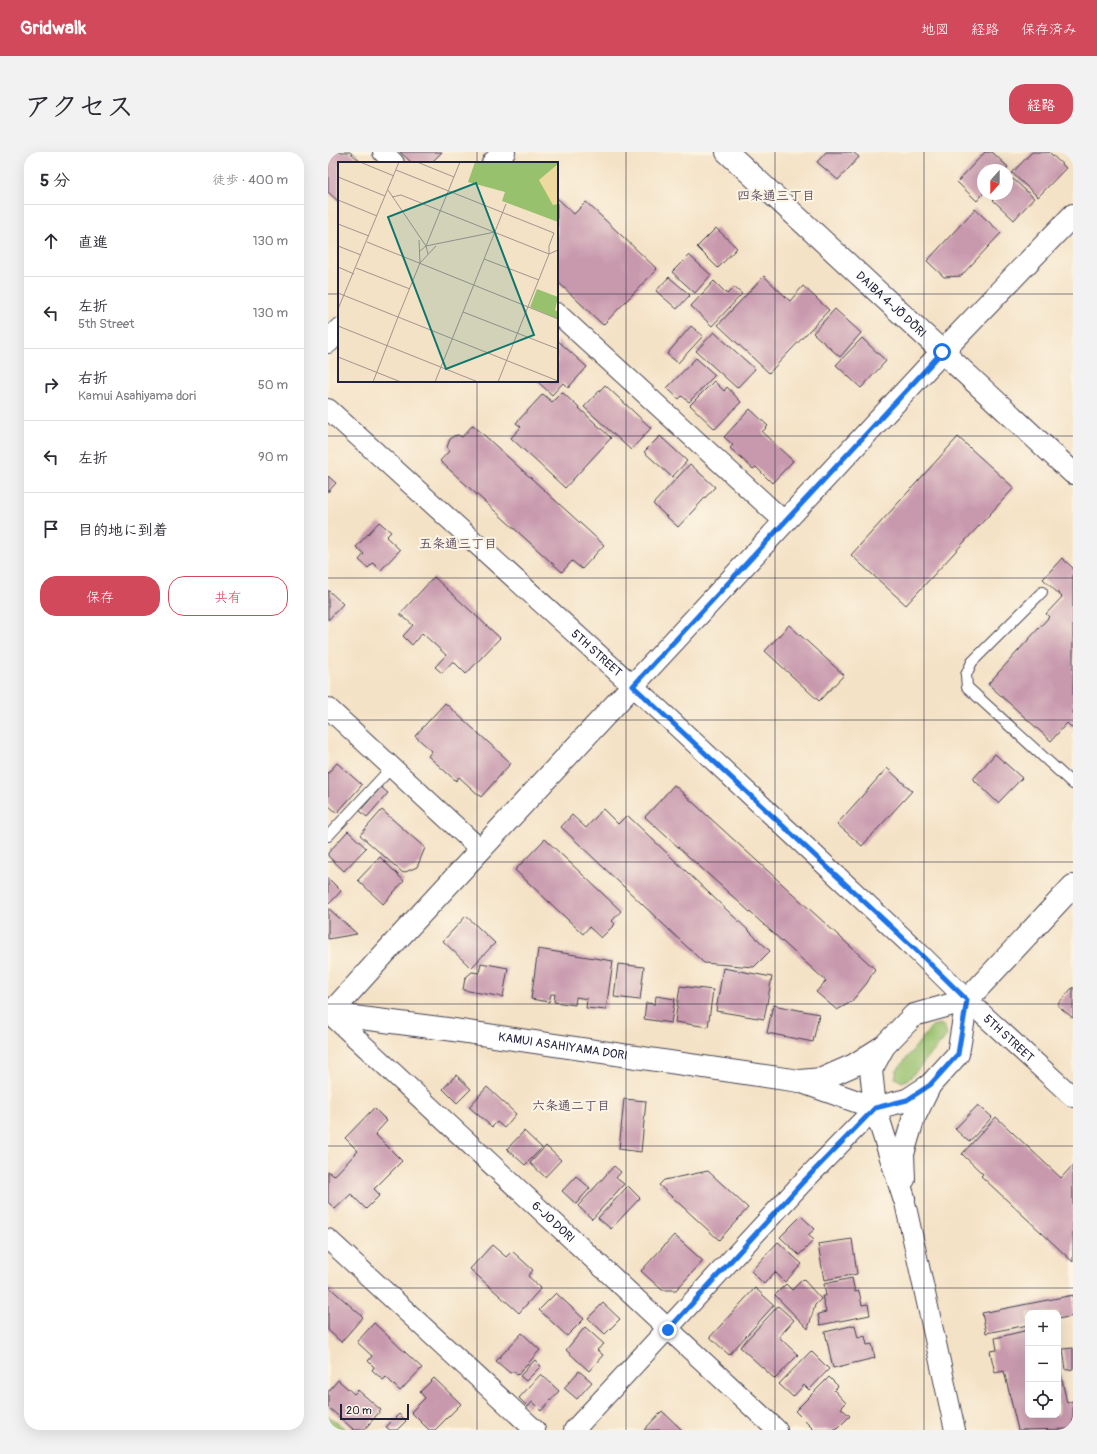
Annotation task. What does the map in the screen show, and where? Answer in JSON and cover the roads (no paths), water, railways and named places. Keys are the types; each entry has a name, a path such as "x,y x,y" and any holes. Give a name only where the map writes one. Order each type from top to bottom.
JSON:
{"main road":[{"path":"494,162 504,152"},
{"name":"DAIBA 4-JŌ DŌRI","path":"727,152 1073,472"},
{"path":"329,1014 942,352 1073,215"},
{"path":"328,342 338,331"},
{"path":"875,1108 907,1100 930,1085 958,1054 967,1000 1073,886"},
{"name":"KAMUI ASAHIYAMA DORI","path":"798,1081 822,1079 854,1065 884,1046 914,1015 967,1000"},
{"name":"KAMUI ASAHIYAMA DORI","path":"329,1014 447,1029 798,1081 875,1108"},
{"name":"KAMUI ASAHIYAMA DORI","path":"884,1046 871,1070 875,1108 904,1198"},
{"path":"904,1198 903,1154 913,1120 930,1085"}],"street":[{"path":"383,152 393,162"},
{"path":"558,314 785,522"},
{"name":"5TH STREET","path":"328,409 633,686 914,948 967,1000 1073,1097"},
{"path":"328,708 482,850"},
{"name":"6-JO DORI","path":"329,1014 777,1430"},
{"path":"574,1430 668,1330 802,1183 875,1108"},
{"path":"904,1198 955,1430"},
{"path":"328,1239 535,1430"}],"lane":[{"path":"1042,592 972,662 966,675 967,687 1073,784"},
{"path":"328,836 392,767"}],"district":[{"name":"四条通三丁目","path":"776,195"},
{"name":"五条通三丁目","path":"458,543"},
{"name":"六条通二丁目","path":"571,1105"}]}
